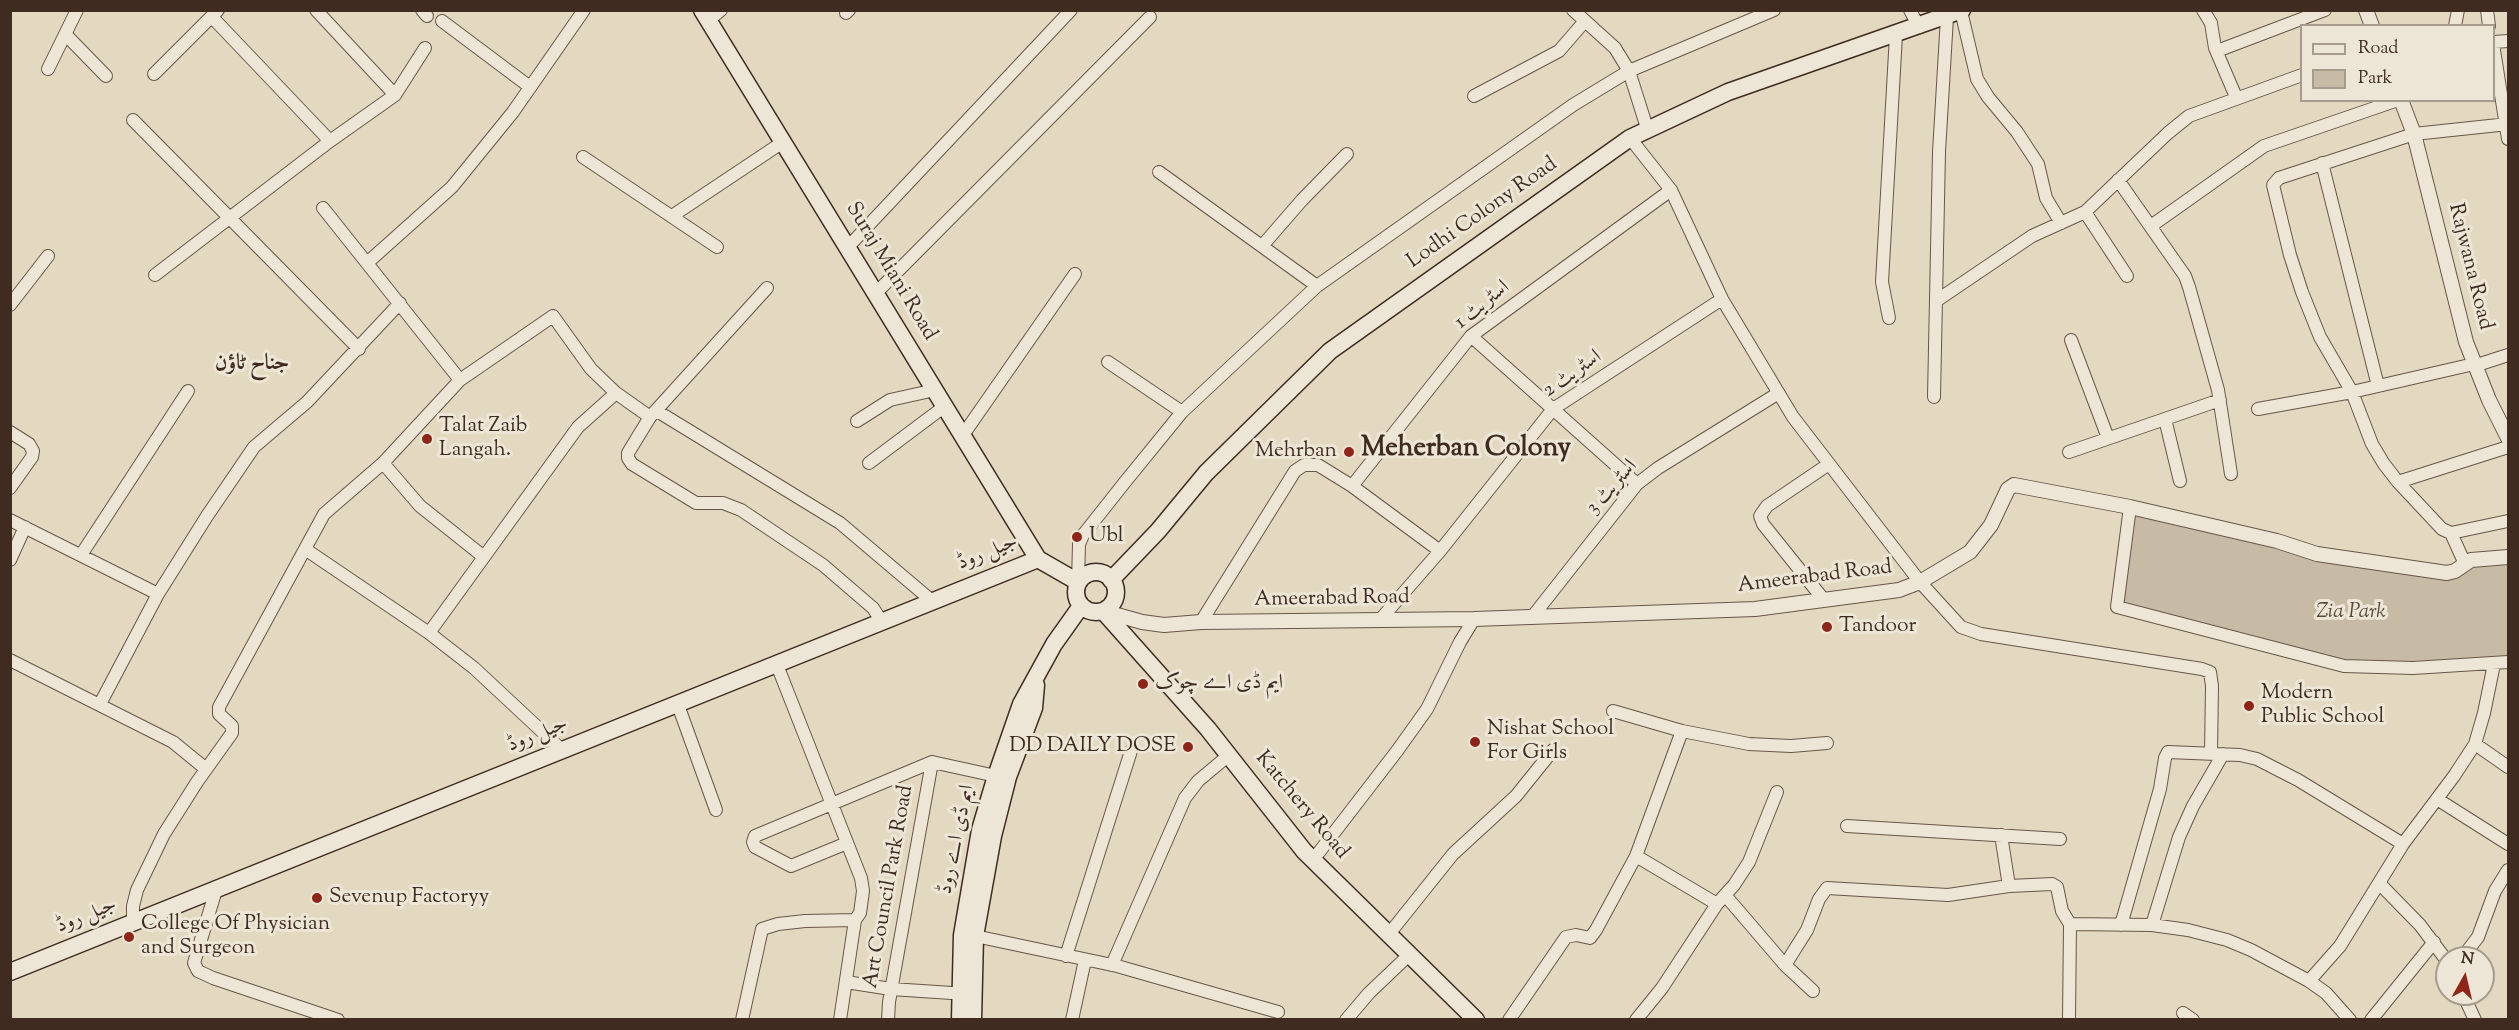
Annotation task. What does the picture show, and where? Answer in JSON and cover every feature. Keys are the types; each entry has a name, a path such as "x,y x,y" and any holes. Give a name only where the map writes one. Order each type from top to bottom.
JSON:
{"main road":[{"name":"Lodhi Colony Road","path":"1111,580 1158,531 1206,473 1330,351 1630,138 1647,128 1728,92 1957,13"},
{"name":"Suraj Miani Road","path":"710,14 783,142 1038,559"},
{"name":"جیل روڈ","path":"10,972 1038,559 1078,582"},
{"path":"1102,574 1111,580 1115,589 1112,604 1103,611 1094,612 1081,606 1075,592 1078,582 1085,575 1102,574"},
{"name":"ایم ڈی اے روڈ","path":"973,1020 966,994 962,935 980,830 1021,704 1054,644 1081,606"},
{"name":"Katchery Road","path":"1103,611 1229,755 1313,860 1476,1020"},
{"name":"ایم ڈی اے روڈ","path":"960,1020 993,836 1008,777 1034,708 1036,678"}],"street":[{"path":"48,69 77,10"},
{"path":"316,10 395,95"},
{"path":"367,263 452,187 513,112 584,10"},
{"path":"1573,10 1615,48 1629,71 1647,128"},
{"path":"1078,582 1079,544 1083,535 1182,412 1317,286 1573,105 1629,71 1774,10"},
{"path":"1910,10 1919,27"},
{"path":"2203,10 2211,23 2217,51 2236,97"},
{"path":"2217,51 2325,10"},
{"path":"848,247 1064,13"},
{"path":"1957,13 1977,79 2038,164 2046,198 2061,224"},
{"path":"1934,397 1939,152 1957,13"},
{"path":"154,74 215,14 330,141"},
{"path":"876,293 1150,17"},
{"path":"442,21 530,87"},
{"path":"1474,96 1559,51 1585,21"},
{"path":"66,35 106,76"},
{"path":"1889,318 1882,282 1896,35"},
{"path":"155,275 330,141 395,95 425,48"},
{"path":"2495,61 2508,139"},
{"path":"1936,301 2013,247 2085,212 2181,122 2203,110 2236,97 2300,75"},
{"path":"2151,226 2264,146 2394,102"},
{"name":"Rajwana Road","path":"2401,102 2414,134 2466,342 2474,365 2508,438"},
{"path":"133,120 359,349"},
{"path":"2507,124 2414,134 2277,179 2273,190 2302,292 2320,337 2352,392 2372,444 2384,464 2442,529 2451,533 2508,521"},
{"path":"1630,138 1671,190 1722,299 1777,394 1920,582 1961,627 1981,634 2210,672 2217,753 2180,837 2152,925"},
{"path":"672,216 783,142"},
{"path":"1262,246 1302,200 1347,154"},
{"path":"584,157 717,247"},
{"path":"2322,163 2378,386"},
{"path":"1160,172 1317,286"},
{"path":"2118,180 2185,276 2220,400 2231,474"},
{"name":"اسٹریٹ 1","path":"1352,486 1471,336 1671,190"},
{"path":"322,208 460,380"},
{"path":"2085,212 2127,276"},
{"path":"10,305 48,256"},
{"path":"963,435 1075,273"},
{"path":"767,288 654,414 628,453 628,458 632,464 696,503 723,503 741,510 823,565 873,608 882,622"},
{"name":"اسٹریٹ 2","path":"1379,621 1440,550 1553,409 1722,299"},
{"path":"100,704 158,594 254,447 307,402 400,303"},
{"path":"133,923 133,906 137,890 164,834 233,729 219,714 219,707 324,514 382,463 460,380 553,316 591,369 616,393 840,523 932,601"},
{"path":"1471,336 1637,484"},
{"path":"2071,340 2108,438"},
{"path":"2258,409 2352,392 2474,365 2508,355"},
{"path":"1108,362 1182,412"},
{"path":"857,420 890,400 936,390"},
{"path":"81,555 188,392"},
{"path":"429,633 578,427 616,393"},
{"name":"اسٹریٹ 3","path":"1533,616 1637,484 1658,468 1777,394"},
{"path":"2069,452 2220,400"},
{"path":"870,463 945,406"},
{"path":"2165,419 2180,481"},
{"path":"10,432 29,444 33,451 32,457 10,488"},
{"path":"2398,482 2508,447"},
{"path":"382,463 420,506 484,556"},
{"path":"1824,600 1763,524 1760,516 1767,506 1829,464"},
{"path":"1201,622 1299,467 1318,465 1352,486 1440,550"},
{"name":"Ameerabad Road","path":"1103,611 1142,622 1164,625 1201,622 1474,619 1755,609 1899,590 1920,582 1960,560 1979,543 1991,525 2007,489 2012,485 2130,507 2277,541 2317,554 2447,573 2478,559 2508,556"},
{"path":"2130,507 2117,607 2344,666 2413,668 2508,662"},
{"path":"10,520 158,594"},
{"path":"10,560 25,527"},
{"path":"2451,533 2465,564"},
{"path":"305,549 429,633 474,668 563,751"},
{"path":"1313,860 1397,751 1426,709 1474,619"},
{"path":"10,660 173,742 206,769"},
{"path":"2309,981 2340,946 2403,844 2475,744 2494,664"},
{"path":"777,665 861,878 863,891 860,913 855,920 840,1020"},
{"path":"678,705 716,810"},
{"path":"1613,711 1682,731 1749,744 1791,746 1827,743"},
{"path":"1509,1020 1566,937 1576,935 1590,938 1593,935 1636,856 1682,731"},
{"path":"2475,744 2508,767"},
{"path":"1066,956 1131,750"},
{"path":"1389,934 1453,854 1515,796 1553,750"},
{"path":"2121,925 2160,789 2165,755 2170,752 2217,753 2257,759 2354,813 2403,844"},
{"path":"1112,965 1185,798 1198,781 1229,755"},
{"path":"847,843 791,866 755,847 753,842 755,836 932,762 996,776"},
{"name":"Art Council Park Road","path":"888,1020 891,989 932,762"},
{"path":"1636,1020 1662,988 1749,862 1777,792"},
{"path":"2437,799 2508,844"},
{"path":"1847,826 2060,839"},
{"path":"2001,835 2009,886"},
{"path":"1636,856 1721,900 1813,991"},
{"path":"2471,946 2478,937 2495,891 2508,870"},
{"path":"2379,883 2437,946"},
{"path":"1785,965 1807,930 1819,899 1827,888 1948,895 2009,886 2055,884 2062,911 2070,924 2069,1020"},
{"path":"216,890 194,963 198,971 338,1020"},
{"path":"742,1020 762,929 778,924 805,921 855,920"},
{"path":"2070,924 2152,925 2188,930 2227,940 2309,981 2326,993 2350,1020"},
{"path":"975,936 1112,965 1278,1012"},
{"path":"2371,1020 2434,942"},
{"path":"1346,1020 1369,993 1410,954"},
{"path":"1072,1020 1085,960"},
{"path":"846,982 891,989 966,994"},
{"path":"2469,1006 2475,1020"}],"green space":[{"name":"Zia Park","path":"2133,511 2451,578 2474,563 2508,560 2508,659 2346,663 2120,606"}],"place":[{"name":"Talat Zaib Langah.","path":"427,439"},
{"name":"Mehrban","path":"1349,452"},
{"name":"Ubl","path":"1077,537"},
{"name":"Tandoor","path":"1827,627"},
{"name":"ایم ڈی اے چوک","path":"1143,684"},
{"name":"Modern Public School","path":"2249,706"},
{"name":"Nishat School For Girls","path":"1475,742"},
{"name":"DD DAILY DOSE","path":"1188,747"},
{"name":"Sevenup Factoryy","path":"317,898"},
{"name":"College Of Physician and Surgeon","path":"129,937"}],"district":[{"name":"جناح ٹاؤن","path":"252,365"},
{"name":"Meherban Colony","path":"1466,450"}]}
